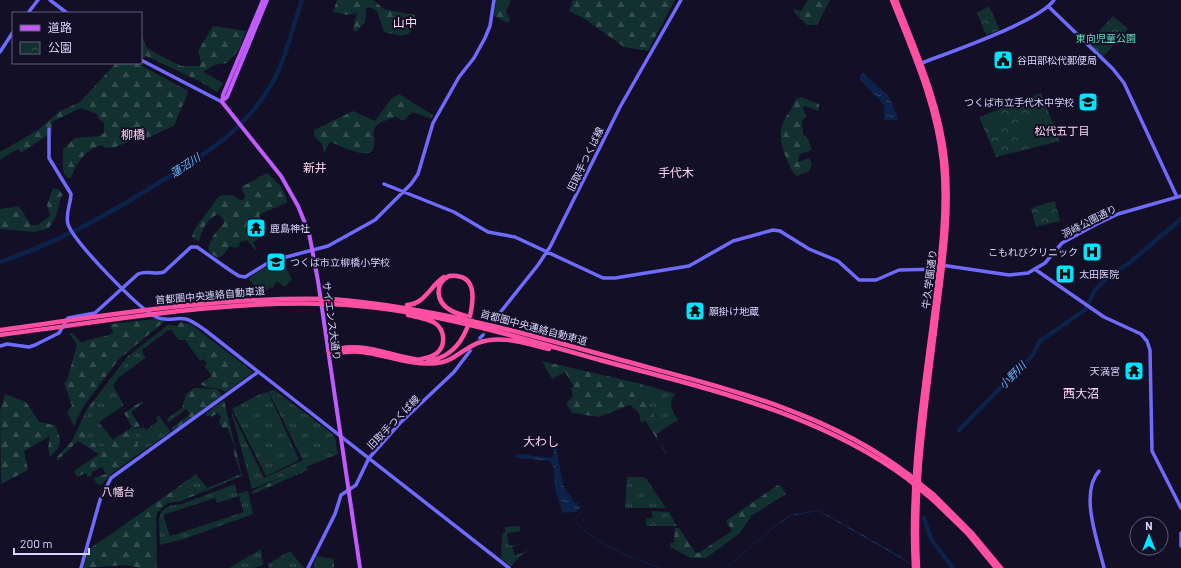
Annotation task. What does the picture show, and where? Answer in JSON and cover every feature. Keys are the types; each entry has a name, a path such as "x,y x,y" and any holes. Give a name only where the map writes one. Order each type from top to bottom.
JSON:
{"highway":[{"name":"牛久学園通り","path":"892,0 920,64"},
{"name":"牛久学園通り","path":"896,0 920,64 935,118 942,162 944,210 941,267 920,459 917,522 918,568"},
{"name":"牛久学園通り","path":"914,568 914,474 941,267"},
{"path":"351,301 412,305 422,300 441,278 455,273 469,279 475,287 476,300 471,316 474,296 471,286 465,279 449,276 440,284 438,294 441,303 449,310 539,337"},
{"name":"首都圏中央連絡自動車道","path":"0,330 210,302 262,298 331,302 389,310 472,325 748,401 798,418 856,445 933,497 968,534 996,568"},
{"name":"首都圏中央連絡自動車道","path":"0,335 219,306 281,303 351,301 451,315 539,337 737,392 792,411 847,435 908,474 971,532 1001,568"},
{"path":"389,310 429,320 441,329 443,341 440,349 433,356 417,360"},
{"path":"329,352 336,349 356,347 417,360 429,361 441,358 451,352 462,340 468,328 463,343 449,356 434,363"},
{"path":"329,352 363,352 404,361 434,363 451,358 477,343 494,339 514,341 588,357"}],"main road":[{"path":"222,102 223,95 263,0"},
{"path":"222,102 227,97 267,0"},
{"name":"サイエンス大通り","path":"222,102 275,166 289,188 302,214 313,251 360,568"}],"street":[{"path":"29,12 38,0"},
{"path":"50,0 66,12"},
{"path":"0,346 29,347 42,342 59,333 68,318 95,312 142,273 164,272 191,247 197,247 239,276 245,277 271,261 328,246 367,225 416,178 420,170 429,134 440,110 459,77 474,58 485,38 494,0"},
{"name":"旧取手つくば線","path":"495,319 546,253 620,107 681,0"},
{"path":"920,64 1002,31 1049,7 1054,0"},
{"path":"1049,7 1113,69 1124,83 1179,196"},
{"path":"0,52 12,34"},
{"path":"142,61 222,102"},
{"path":"49,129 49,158 71,194 68,215 69,228 82,247 123,288 157,317 166,320 184,319 192,322 509,568"},
{"name":"洞峰公園通り","path":"384,184 454,212 488,232 515,237 546,253 603,278 615,278 689,266 733,241 772,230 780,231 808,249 838,261 859,280 876,280 899,270 941,267 1009,275 1022,275 1036,270 1047,261 1062,243 1095,225 1118,214 1179,196"},
{"path":"1036,270 1104,317 1136,331 1144,337 1149,346 1152,396 1152,451 1181,508"},
{"name":"旧取手つくば線","path":"308,568 335,514 339,497 358,483 369,458 400,423 451,375 470,351"},
{"path":"81,568 100,500 111,478 258,372"},
{"path":"1099,471 1093,478 1090,488 1090,503 1104,568"},
{"path":"1181,533 1181,546"}],"green space":[{"path":"337,0 373,0 384,9 415,15 412,29 406,35 397,35 384,32 377,11 369,7 366,8 365,22 356,32 353,29 357,13 348,15 333,12"},
{"path":"496,0 511,0 506,11 510,19 508,23 494,16"},
{"path":"573,0 675,0 648,51 624,47 585,19 569,11"},
{"path":"808,0 830,0 817,25 807,25 794,12 794,9 801,11"},
{"path":"989,6 1000,30 986,35 977,13"},
{"name":"東向児童公園","path":"1113,16 1128,29 1103,57 1088,43"},
{"path":"213,26 246,31 239,50 227,63 214,65 203,72 223,83 217,92 201,82 146,56 142,58 142,36 148,49 181,66 200,66 201,62 198,51"},
{"path":"115,64 139,64 188,91 175,125 146,139 132,140 116,147 105,148 102,145 96,147 82,157 71,178 67,178 63,171 63,149 75,138 99,136 104,133 104,123 99,119 97,114 80,108 52,122 52,132 21,153 18,149 0,160 0,152 38,130 60,111 80,102"},
{"path":"1041,93 1060,141 996,157 979,117"},
{"path":"399,94 433,115 431,119 412,112 403,121 396,117 378,123 374,132 374,146 372,151 368,153 355,152 330,142 324,153 322,144 314,136 314,130 353,111 375,121 391,99"},
{"path":"801,97 819,104 819,111 805,106 803,108 806,116 802,121 803,134 808,139 812,150 800,154 798,162 809,158 812,165 809,171 797,176 792,171 782,147 781,129 794,101"},
{"path":"1044,106 1057,135 1055,139 1027,145 1021,132 1023,117 1036,107"},
{"path":"1005,115 1010,126 992,133 988,122"},
{"path":"267,173 283,190 287,203 259,215 264,228 258,239 253,242 257,250 255,250 247,240 240,242 239,246 235,248 230,246 223,255 218,258 211,254 208,248 213,236 224,223 224,220 218,214 208,222 201,234 199,242 192,237 194,230 219,196 230,195 240,200 244,200 245,196 241,187"},
{"path":"53,188 59,190 63,195 61,197 56,216 49,228 34,232 0,229 0,209 19,206 31,225 38,225 50,216 47,205"},
{"path":"1055,201 1060,221 1036,227 1031,208"},
{"path":"276,261 277,263 283,262 292,279 285,287 277,281 272,289 270,287 264,293 257,289 248,278"},
{"path":"154,319 165,321 119,359 83,407 74,426 67,412 72,406 64,383 67,380 77,345 69,333 72,333 82,343 114,332 110,327 112,324"},
{"path":"181,322 192,325 253,372 226,392 220,389 203,386 200,384 212,376 205,367 207,363 204,359 200,361 185,340 179,340 171,330 168,329 132,356 89,411 81,431 89,433 87,440 102,447 132,427 124,413 142,401 143,403 131,412 140,426 132,429 138,441 137,455 111,474 101,485 96,483 94,478 106,474 102,467 92,472 92,475 88,477 85,473 77,477 74,471 99,454 78,441 57,461 57,457 72,441 87,409 128,356 168,325 177,326"},
{"path":"170,329 143,349 142,352 146,358 118,378 113,386 124,405 99,422 113,440 101,448 86,440 81,431 88,411 132,356"},
{"path":"542,361 642,384 644,395 649,394 649,407 662,430 657,434 658,441 667,453 666,454 645,420 641,423 639,413 630,405 599,417 572,413 566,403 573,396 571,388 574,387 565,372 552,379"},
{"path":"642,384 676,394 673,397 671,407 678,420 662,430 649,407 649,395 644,396"},
{"path":"194,388 216,389 222,396 173,431 171,428 190,414 186,409 168,423 167,419 182,408 186,394"},
{"path":"274,390 333,434 338,454 252,489 231,411 264,478 303,460 268,391"},
{"path":"268,392 299,460 266,476 232,409 258,395"},
{"path":"5,394 26,402 39,422 55,425 60,442 57,449 50,457 48,448 50,436 24,451 28,470 1,484 0,411"},
{"path":"224,400 242,476 181,501 167,503 157,513 157,568 139,568 126,565 83,568 88,550 181,485 185,492 190,495 241,474 233,451 235,448 227,427 223,429 219,422 221,417 218,413 211,417 210,415 207,417 205,414"},
{"path":"159,416 171,432 137,455 138,441 132,429 144,427 146,430 158,421 156,418"},
{"path":"306,466 308,470 253,494 252,491"},
{"path":"196,474 207,488 190,495 185,492 181,484"},
{"path":"627,477 645,477 666,508 625,508"},
{"path":"235,484 237,494 248,491 253,514 184,539 160,545 159,519 162,511 169,506 182,504","holes":["239,496 244,512 170,536 163,515 215,498 217,503"]},
{"path":"779,484 786,494 751,516 740,533 706,558 691,558 670,547 670,543 674,543 675,528 679,528 696,553 700,552 732,531 726,521"},
{"path":"652,511 669,512 677,526 646,526 646,518 655,518 652,517"},
{"path":"520,526 520,531 508,533 509,546 520,544 512,547 515,555 526,552 526,548 527,552 520,556 511,566 501,559 502,533 505,532 505,527"},
{"path":"261,549 263,565 253,568 229,568"},
{"path":"290,551 304,568 269,568 268,564"},
{"path":"317,556 334,559 334,568 315,568 314,563"}],"water":[{"path":"863,73 888,95 899,120 884,120 884,105 860,80 860,75"},
{"path":"555,441 563,485 575,503 579,503 577,506 582,506 576,512 563,513 555,490 554,468 550,461 517,458 514,456 521,454 552,458 554,455 553,442"},
{"path":"819,510 900,556 917,568 819,511 790,516 781,523 780,522 789,515"}],"waterway":[{"name":"蓮沼川","path":"0,262 62,237 102,216 190,164 232,132 256,107 273,82 287,48 302,0"},
{"name":"小野川","path":"959,430 1032,356 1040,341 1085,310 1095,290 1107,278 1129,263 1181,219"},
{"path":"585,509 574,520 593,537 614,550 661,568"},
{"name":"小野川","path":"924,518 931,539 953,568"},
{"path":"726,568 780,522"}],"tunnel":[{"path":"470,328 472,317"},
{"path":"483,335 495,319"},
{"path":"470,351 480,338"}],"place":[{"name":"谷田部松代郵便局","path":"1003,60"},
{"name":"つくば市立手代木中学校","path":"1088,102"},
{"name":"鹿島神社","path":"256,228"},
{"name":"こもれびクリニック","path":"1092,252"},
{"name":"つくば市立柳橋小学校","path":"276,262"},
{"name":"太田医院","path":"1065,274"},
{"name":"願掛け地蔵","path":"695,311"},
{"name":"天満宮","path":"1134,371"}],"district":[{"name":"山中","path":"405,22"},
{"name":"松代五丁目","path":"1062,130"},
{"name":"柳橋","path":"133,134"},
{"name":"新井","path":"315,167"},
{"name":"手代木","path":"676,172"},
{"name":"西大沼","path":"1081,393"},
{"name":"大わし","path":"541,441"},
{"name":"八幡台","path":"118,491"}]}
